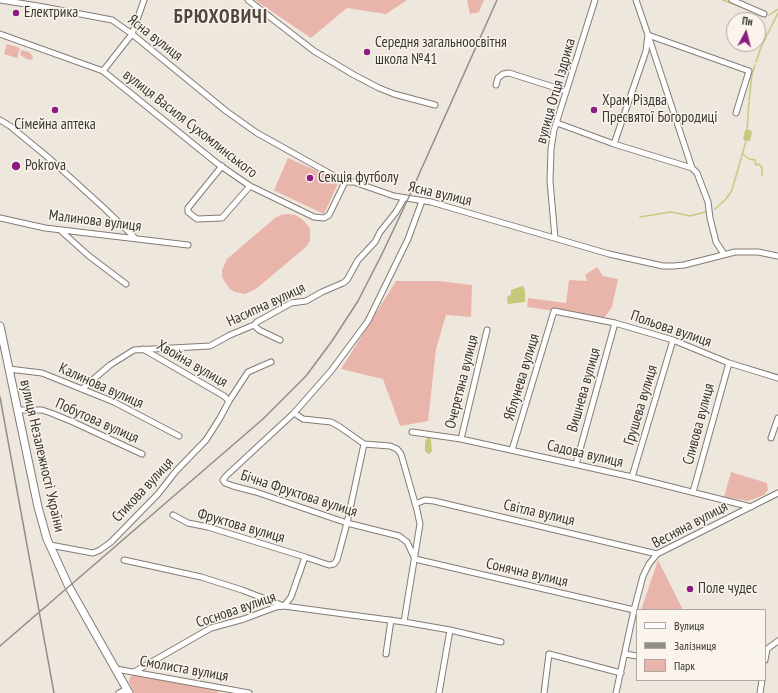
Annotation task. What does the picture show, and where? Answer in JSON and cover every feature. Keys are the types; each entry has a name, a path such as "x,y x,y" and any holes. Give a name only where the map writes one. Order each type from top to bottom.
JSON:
{"main road":[{"name":"вулиця Незалежності України","path":"0,326 38,507 50,545 69,587 128,691"}],"street":[{"name":"Ясна вулиця","path":"0,0 112,20 195,84 226,111 257,133 345,182 354,182 404,198 439,204 609,254 663,266 684,265 724,254 744,251 778,256"},
{"path":"103,71 132,34 144,0"},
{"path":"248,0 314,51 348,72 394,94 435,105"},
{"name":"вулиця Отця Іздрика","path":"555,238 550,181 550,149 554,130 595,0"},
{"path":"636,0 692,168 697,173 708,202 716,242 724,254"},
{"path":"732,0 759,12"},
{"name":"вулиця Василя Сухомлинського","path":"0,34 103,71 222,166 250,186 314,217 326,217 332,211 345,182"},
{"path":"648,34 749,71 736,113"},
{"path":"614,144 646,51 648,34"},
{"path":"496,85 498,78 503,74 509,73 566,91"},
{"path":"0,120 10,126 50,159 134,238"},
{"path":"557,123 614,144 692,168"},
{"path":"222,166 188,208 188,212 197,219 222,218 250,186"},
{"name":"Насипна вулиця","path":"82,389 110,365 134,350 210,346 230,335 254,326 257,322 291,303 306,301 347,280 358,260 375,242 380,232 396,212 404,198"},
{"path":"404,622 420,524 401,454 390,446 364,444 331,422 302,419 294,413 331,371 368,321 408,239 422,201"},
{"name":"Малинова вулиця","path":"0,218 45,228 188,245"},
{"path":"60,230 89,256 126,284"},
{"name":"Польова вулиця","path":"554,311 615,323 673,340 729,363 778,378"},
{"name":"Яблунева вулиця","path":"512,450 554,311"},
{"name":"Вишнева вулиця","path":"576,464 615,323"},
{"path":"254,326 280,340"},
{"name":"Очеретяна вулиця","path":"461,438 487,330"},
{"name":"Грушева вулиця","path":"632,477 673,340"},
{"name":"Хвойна вулиця","path":"142,349 224,396 229,401"},
{"name":"Стикова вулиця","path":"50,545 93,553 100,550 110,542 158,494 176,471 206,440 248,372 271,362"},
{"name":"Сливова вулиця","path":"693,492 729,363"},
{"name":"Калинова вулиця","path":"9,369 42,373 114,402 179,436"},
{"name":"Побутова вулиця","path":"18,410 42,410 73,422 142,454"},
{"name":"Бічна Фруктова вулиця","path":"294,413 226,476 223,480 225,483 347,523 399,536 407,542 415,559"},
{"path":"771,438 778,418"},
{"name":"Садова вулиця","path":"412,432 461,438 632,477 751,507"},
{"name":"Фруктова вулиця","path":"173,515 188,523 208,527 305,557 334,564 339,554 347,523 364,444"},
{"name":"Весняна вулиця","path":"616,693 622,673 634,610 643,576 648,564 658,554 778,493"},
{"name":"Світла вулиця","path":"415,504 425,500 434,501 658,554"},
{"path":"124,560 201,577 242,590 284,606 291,596 305,557"},
{"name":"Сонячна вулиця","path":"415,559 634,610"},
{"name":"Соснова вулиця","path":"134,672 211,628 244,619 276,607 284,606 404,622 450,630 501,642"},
{"path":"386,654 391,620"},
{"path":"439,693 450,630"},
{"path":"766,654 767,649 778,641"},
{"path":"544,693 549,654 622,673"},
{"path":"625,654 636,656"},
{"name":"Смолиста вулиця","path":"116,669 223,691 249,693"},
{"path":"760,693 762,681"},
{"path":"118,693 128,691"}],"green space":[{"path":"255,0 407,0 386,14 347,8 311,38"},
{"path":"467,0 484,0 479,12 470,14"},
{"path":"7,44 20,48 17,58 4,54"},
{"path":"21,50 29,52 33,56 32,60 20,55"},
{"path":"288,158 339,181 324,214 273,190"},
{"path":"287,214 295,215 302,219 310,228 310,240 307,246 256,289 245,294 235,292 230,289 222,276 222,270 227,259 275,218"},
{"path":"597,267 603,276 618,279 612,307 604,318 527,307 528,298 566,303 569,280 587,281 585,275"},
{"path":"396,281 438,281 472,285 471,317 446,315 436,349 428,421 400,426 383,379 341,369"},
{"path":"731,472 767,483 768,490 764,495 748,501 724,497"},
{"path":"658,560 682,609 641,609"},
{"path":"130,672 219,688 218,693 134,693 129,682 130,677 133,676"}],"shaded area":[{"path":"745,130 750,130 752,132 750,141 743,140"},
{"path":"522,286 524,287 525,291 525,302 508,304 507,298 511,295 511,290"},
{"path":"427,438 430,438 431,441 432,451 429,454 425,451 425,442"}],"waterway":[{"path":"723,0 754,12"},
{"path":"769,15 778,9"},
{"path":"756,62 761,47 778,13"},
{"path":"747,131 752,74 755,65"},
{"path":"715,209 726,199 732,190 746,141"},
{"path":"743,154 749,159 755,160 756,165 759,164 762,168 762,176"},
{"path":"640,217 671,212 690,216 705,212"}],"railway":[{"path":"0,646 263,419 306,376 332,341 358,301 382,254 497,0"},
{"path":"0,397 54,693"}],"place":[{"name":"Електрика","path":"16,13"},
{"name":"Середня загальноосвітня школа №41","path":"367,52"},
{"name":"Сімейна аптека","path":"55,110"},
{"name":"Храм Різдва Пресвятої Богородиці","path":"594,110"},
{"name":"Pokrova","path":"16,166"},
{"name":"Секція футболу","path":"310,178"},
{"name":"Поле чудес","path":"690,589"}],"district":[{"name":"БРЮХОВИЧІ","path":"221,18"}]}
